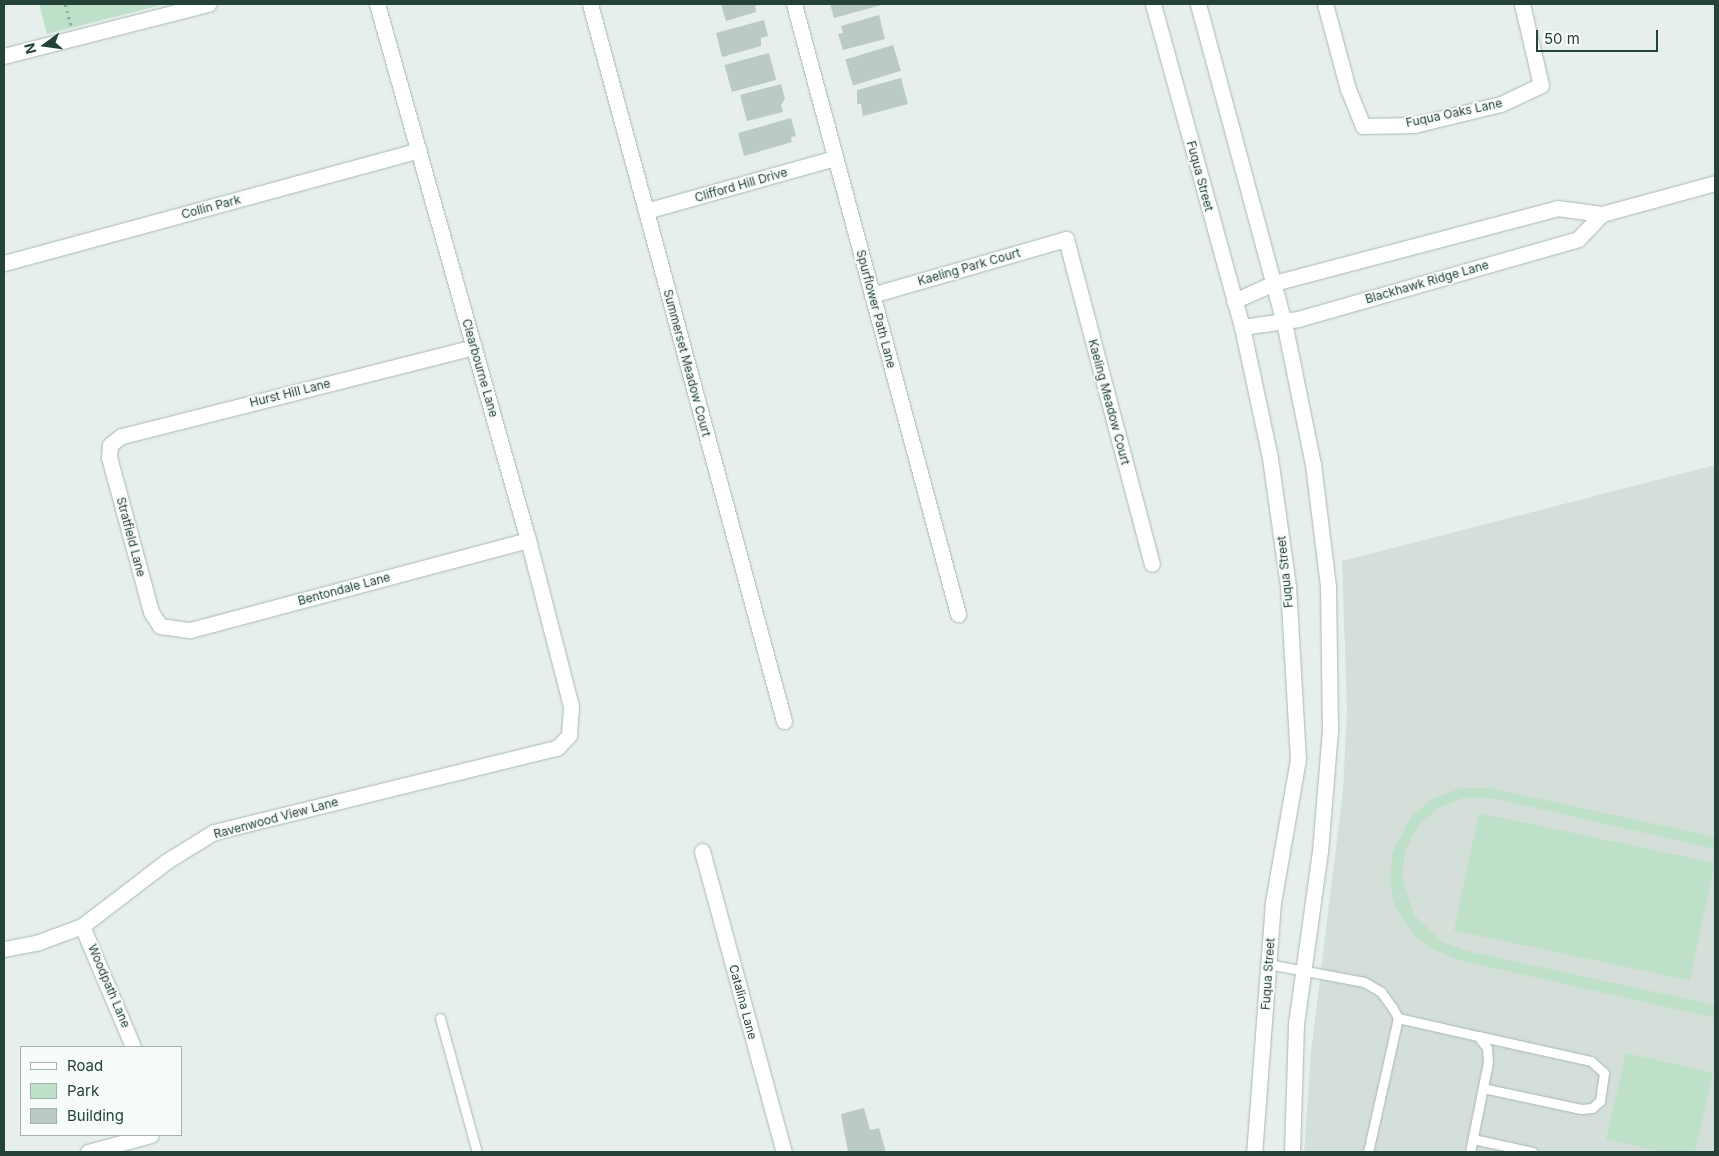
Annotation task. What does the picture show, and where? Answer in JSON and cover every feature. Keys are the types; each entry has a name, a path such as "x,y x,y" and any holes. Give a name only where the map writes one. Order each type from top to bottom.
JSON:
{"street":[{"path":"4,56 208,4"},
{"name":"Clearbourne Lane","path":"377,4 528,540 571,706 569,735"},
{"name":"Summerset Meadow Court","path":"590,4 784,721"},
{"name":"Spurflower Path Lane","path":"794,4 958,614"},
{"name":"Fuqua Street","path":"1153,4 1242,327 1270,458 1288,586 1298,759 1273,902 1254,1152"},
{"path":"1198,4 1284,322 1313,464 1328,586 1330,730 1320,851 1296,1025 1292,1152"},
{"name":"Fuqua Oaks Lane","path":"1324,4 1348,90 1363,126 1414,125 1500,104 1540,85 1522,4"},
{"name":"Collin Park","path":"4,263 418,150"},
{"name":"Clifford Hill Drive","path":"646,211 835,158"},
{"path":"1234,301 1274,283 1557,208 1602,214 1715,183"},
{"name":"Blackhawk Ridge Lane","path":"1242,327 1284,322 1578,239 1602,214"},
{"name":"Kaeling Park Court","path":"872,295 1066,239"},
{"name":"Kaeling Meadow Court","path":"1066,239 1152,564"},
{"name":"Hurst Hill Lane","path":"110,445 121,436 474,347"},
{"name":"Stratfield Lane","path":"110,445 109,457 152,612 160,626"},
{"name":"Bentondale Lane","path":"160,626 190,630 528,540"},
{"name":"Ravenwood View Lane","path":"4,948 39,942 82,926 167,861 214,832 557,748 569,735"},
{"name":"Catalina Lane","path":"702,851 784,1152"},
{"name":"Woodpath Lane","path":"82,926 133,1046"},
{"path":"88,1152 147,1136"}],"lane":[{"path":"1268,964 1364,982 1381,992 1398,1018 1591,1061 1604,1074 1600,1101 1592,1108 1581,1109 1483,1088"},
{"path":"440,1018 477,1152"},
{"path":"1368,1152 1398,1018"},
{"path":"1470,1152 1488,1062 1487,1048 1478,1036"},
{"path":"1473,1139 1533,1152"}],"path":[{"path":"65,4 74,38"}],"shaded area":[{"path":"1715,465 1715,1152 1304,1152 1311,1052 1343,791 1347,710 1342,561"}],"green space":[{"path":"39,4 165,4 47,34"},
{"path":"1461,788 1489,788 1715,837 1715,849 1492,798 1464,798 1438,808 1418,826 1405,851 1402,878 1414,915 1442,942 1467,951 1715,1005 1715,1018 1459,960 1430,948 1418,939 1399,914 1393,899 1390,884 1392,853 1412,815 1434,798"},
{"path":"1479,813 1715,863 1690,980 1454,930"},
{"path":"1626,1053 1713,1073 1695,1152 1661,1152 1606,1139"}],"building":[{"path":"721,4 761,4 755,6 756,12 726,21"},
{"path":"830,4 885,4 834,18"},
{"path":"879,15 885,39 843,50 838,34 843,33 841,26"},
{"path":"764,20 768,36 761,38 761,46 722,57 716,33"},
{"path":"893,45 901,71 853,85 845,60"},
{"path":"769,53 776,80 732,92 725,65"},
{"path":"901,78 908,104 863,116 861,104 857,104 857,90"},
{"path":"781,84 785,99 781,105 783,112 747,121 740,95"},
{"path":"791,118 796,136 791,137 792,142 744,156 738,133"},
{"path":"864,1108 870,1130 879,1128 886,1152 848,1152 841,1114"}]}
